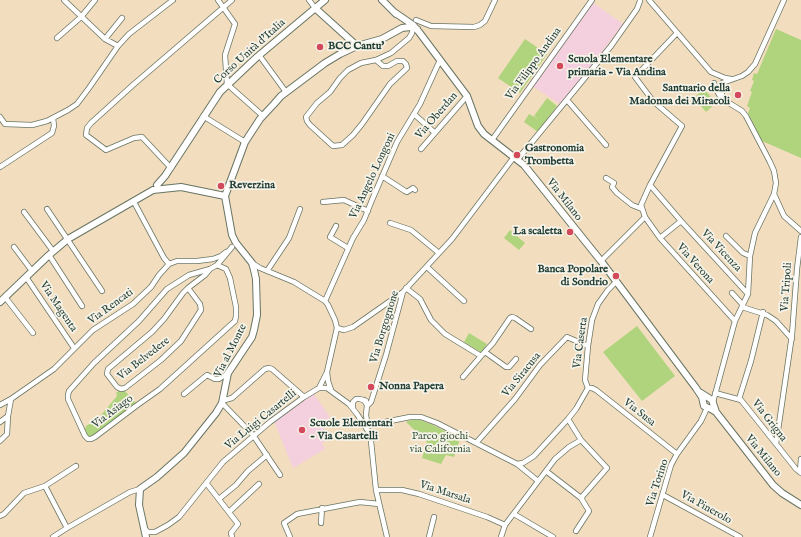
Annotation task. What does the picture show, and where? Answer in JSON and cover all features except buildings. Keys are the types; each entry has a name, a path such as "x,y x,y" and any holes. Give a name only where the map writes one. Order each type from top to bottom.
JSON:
{"main road":[{"name":"Corso Unità d'Italia","path":"154,188 171,168 203,116 227,84 325,0"},
{"name":"Via Milano","path":"382,0 387,3 394,12 415,28 467,96 478,126 484,134 524,165 600,261 696,388 773,485 801,506"},
{"path":"316,8 357,46"},
{"path":"394,12 403,21 404,24 402,28"},
{"path":"0,302 51,253 68,239 134,202 154,188 181,187 225,196 245,142 263,116 286,92 325,62 340,54 357,46 382,39 402,28 415,28"},
{"name":"Via al Monte","path":"140,489 184,453 216,413 222,400 228,373 252,337 257,315 256,269 234,245 225,196"},
{"path":"140,489 138,502 147,537"}],"street":[{"path":"64,0 105,39 118,46"},
{"path":"57,38 81,17 95,0"},
{"path":"0,117 5,124 32,125 47,121 77,104 118,46 130,34 173,0"},
{"path":"218,0 236,24 225,55 227,84 263,116"},
{"path":"171,168 142,137 134,138 106,150 86,135 87,128 91,122 232,0"},
{"path":"309,0 316,8"},
{"path":"416,20 432,26 474,27 485,21 495,0"},
{"name":"Via Filippo Andina","path":"492,140 592,0"},
{"path":"714,82 718,85 745,74 756,64 784,0"},
{"path":"644,1 652,4 708,69 717,91 723,99 742,111 774,171 776,183 774,194 755,233 750,256 748,294"},
{"name":"Via Borgognone","path":"367,407 372,399 404,290 452,239 516,158 567,100 611,46 637,8 644,1"},
{"path":"105,39 122,18"},
{"path":"376,60 383,66 388,66 397,61 403,61 407,68 390,84 353,135 342,145 333,146 310,125 306,117 330,92 348,70 361,63 376,60 398,48 409,38 415,28"},
{"path":"606,178 614,183 612,187 616,193 632,205 642,209 641,205 650,185 682,126 653,100 635,77 677,33"},
{"path":"259,55 286,92"},
{"name":"Via Angelo Longoni","path":"325,301 348,248 368,212 397,142 414,114 440,60"},
{"path":"708,69 727,78 735,78"},
{"path":"714,82 714,78 720,75"},
{"path":"720,75 723,79 721,91 723,99"},
{"name":"Via Oberdan","path":"421,149 467,96"},
{"path":"567,100 606,145"},
{"path":"414,114 436,133"},
{"path":"203,116 245,142"},
{"path":"0,168 52,133 54,126 53,118"},
{"path":"382,176 407,192 413,188 415,190"},
{"name":"Via Vicenza","path":"650,185 748,294"},
{"path":"774,194 784,216 801,231"},
{"path":"323,202 344,200 368,212"},
{"path":"134,202 164,258 169,264 177,261 213,259 220,256 234,245"},
{"path":"267,271 289,238 300,208"},
{"path":"47,209 102,291"},
{"name":"Via Verona","path":"642,209 645,217 660,238 735,321"},
{"path":"24,212 51,253 82,306"},
{"path":"600,261 645,217"},
{"path":"660,238 681,221"},
{"path":"390,223 411,230 439,253"},
{"path":"336,226 330,237 348,248"},
{"path":"726,236 744,254 750,256"},
{"name":"Via Tripoli","path":"776,444 792,339 801,237"},
{"path":"217,265 234,245"},
{"path":"14,246 32,271"},
{"name":"Via Rencati","path":"0,405 54,369 93,330 133,304 151,287 169,264"},
{"name":"Via Asiago","path":"217,265 226,269 230,278 236,308 235,321 160,389 95,437 91,439 85,436 68,399 69,391 94,363 139,321 167,289 188,274 210,269 217,265"},
{"path":"426,266 464,301"},
{"name":"Via Belvedere","path":"188,288 200,304 201,310 181,341 161,360 125,388 121,389 118,387 107,374 108,369 156,328 188,288 210,269"},
{"path":"256,269 267,271 294,282 325,301 335,320 337,328 327,372 319,388"},
{"name":"Via Magenta","path":"26,277 74,348"},
{"name":"Via Caserta","path":"588,388 585,380 592,320 598,304 616,282"},
{"path":"337,328 344,330 353,327 404,290 420,299 432,320 445,334 454,341 481,356"},
{"path":"732,293 742,306 763,312 776,321 792,339"},
{"name":"Via Torino","path":"650,537 670,469 677,454 702,418 708,403 715,393 735,321 748,294"},
{"path":"5,297 32,333"},
{"path":"739,398 751,361 763,312"},
{"path":"463,377 485,352 510,318 515,318 531,329"},
{"name":"Via Siracusa","path":"476,443 514,399 540,365 567,337 588,346"},
{"path":"485,352 506,367 509,367 516,359"},
{"path":"222,400 232,398 269,368 304,397"},
{"path":"327,372 331,390"},
{"path":"184,394 206,375 215,379 228,373"},
{"path":"319,388 325,387 342,398 368,425"},
{"name":"Via Luigi Casartelli","path":"153,532 168,526 179,518 223,462 253,435 304,397 319,388"},
{"path":"517,464 523,463 534,456 576,409 588,388"},
{"name":"Via Susa","path":"588,388 596,390 677,454"},
{"name":"Via Grigna","path":"715,393 739,398 800,472"},
{"path":"342,398 350,401 360,399 367,401 372,399"},
{"path":"0,442 7,434 11,399"},
{"path":"222,400 253,435 280,475"},
{"path":"354,410 353,405 355,400"},
{"path":"364,400 367,407 366,415 371,441 376,490 387,537"},
{"path":"354,410 361,413 367,407"},
{"path":"0,422 8,416"},
{"path":"368,425 410,416 422,417 437,423 517,464 538,481"},
{"path":"568,419 581,440 607,468 581,498"},
{"path":"501,537 505,524 555,459 581,440"},
{"path":"219,499 267,455"},
{"path":"800,472 801,459"},
{"path":"0,516 4,514 24,493 45,486 76,466"},
{"path":"546,471 581,498 589,512 576,531"},
{"path":"207,484 238,524 231,533 232,537"},
{"path":"229,512 259,484"},
{"path":"45,486 67,528"},
{"path":"54,537 130,492 140,489"},
{"name":"Via Marsala","path":"376,490 402,490 419,494 505,524"},
{"path":"130,492 134,495 138,502"},
{"name":"Via Pinerolo","path":"663,495 740,537"},
{"path":"290,537 284,523 297,514 322,508 360,502 379,504"},
{"path":"321,523 322,508"},
{"path":"514,514 552,537"},
{"path":"429,537 434,517"},
{"path":"145,528 148,532 153,532"},
{"path":"147,537 153,532"}],"shaded area":[{"path":"592,2 623,24 594,63 560,104 532,86"},
{"name":"Scuole Elementari - Via Casartelli","path":"314,394 330,417 320,423 331,438 322,443 325,449 293,468 274,421"}],"green space":[{"path":"776,29 801,40 801,158 762,141 748,113 750,108 747,106 752,92 750,91 754,81 752,80 754,73 757,74"},
{"path":"525,39 547,54 520,93 498,78"},
{"path":"704,89 716,103 706,112 694,98"},
{"path":"547,98 557,106 538,132 524,122 529,114 538,119 534,116"},
{"path":"510,230 525,243 519,250 504,238"},
{"path":"637,326 675,376 642,401 603,352"},
{"path":"469,333 487,344 482,353 464,342"},
{"path":"120,390 124,390 136,403 92,436 88,436 85,429 86,426 96,421 117,396 116,393"},
{"name":"Parco giochi via California","path":"417,419 433,425 460,439 454,457 446,455 441,464 422,458 427,442 406,422"}],"place":[{"name":"BCC Cantu'","path":"320,47"},
{"name":"Scuola Elementare primaria - Via Andina","path":"560,66"},
{"name":"Santuario della Madonna dei Miracoli","path":"738,95"},
{"name":"Gastronomia Trombetta","path":"517,155"},
{"name":"Reverzina","path":"221,186"},
{"name":"La scaletta","path":"570,232"},
{"name":"Banca Popolare di Sondrio","path":"616,276"},
{"name":"Nonna Papera","path":"371,387"},
{"name":"Scuole Elementari - Via Casartelli","path":"302,430"}]}
